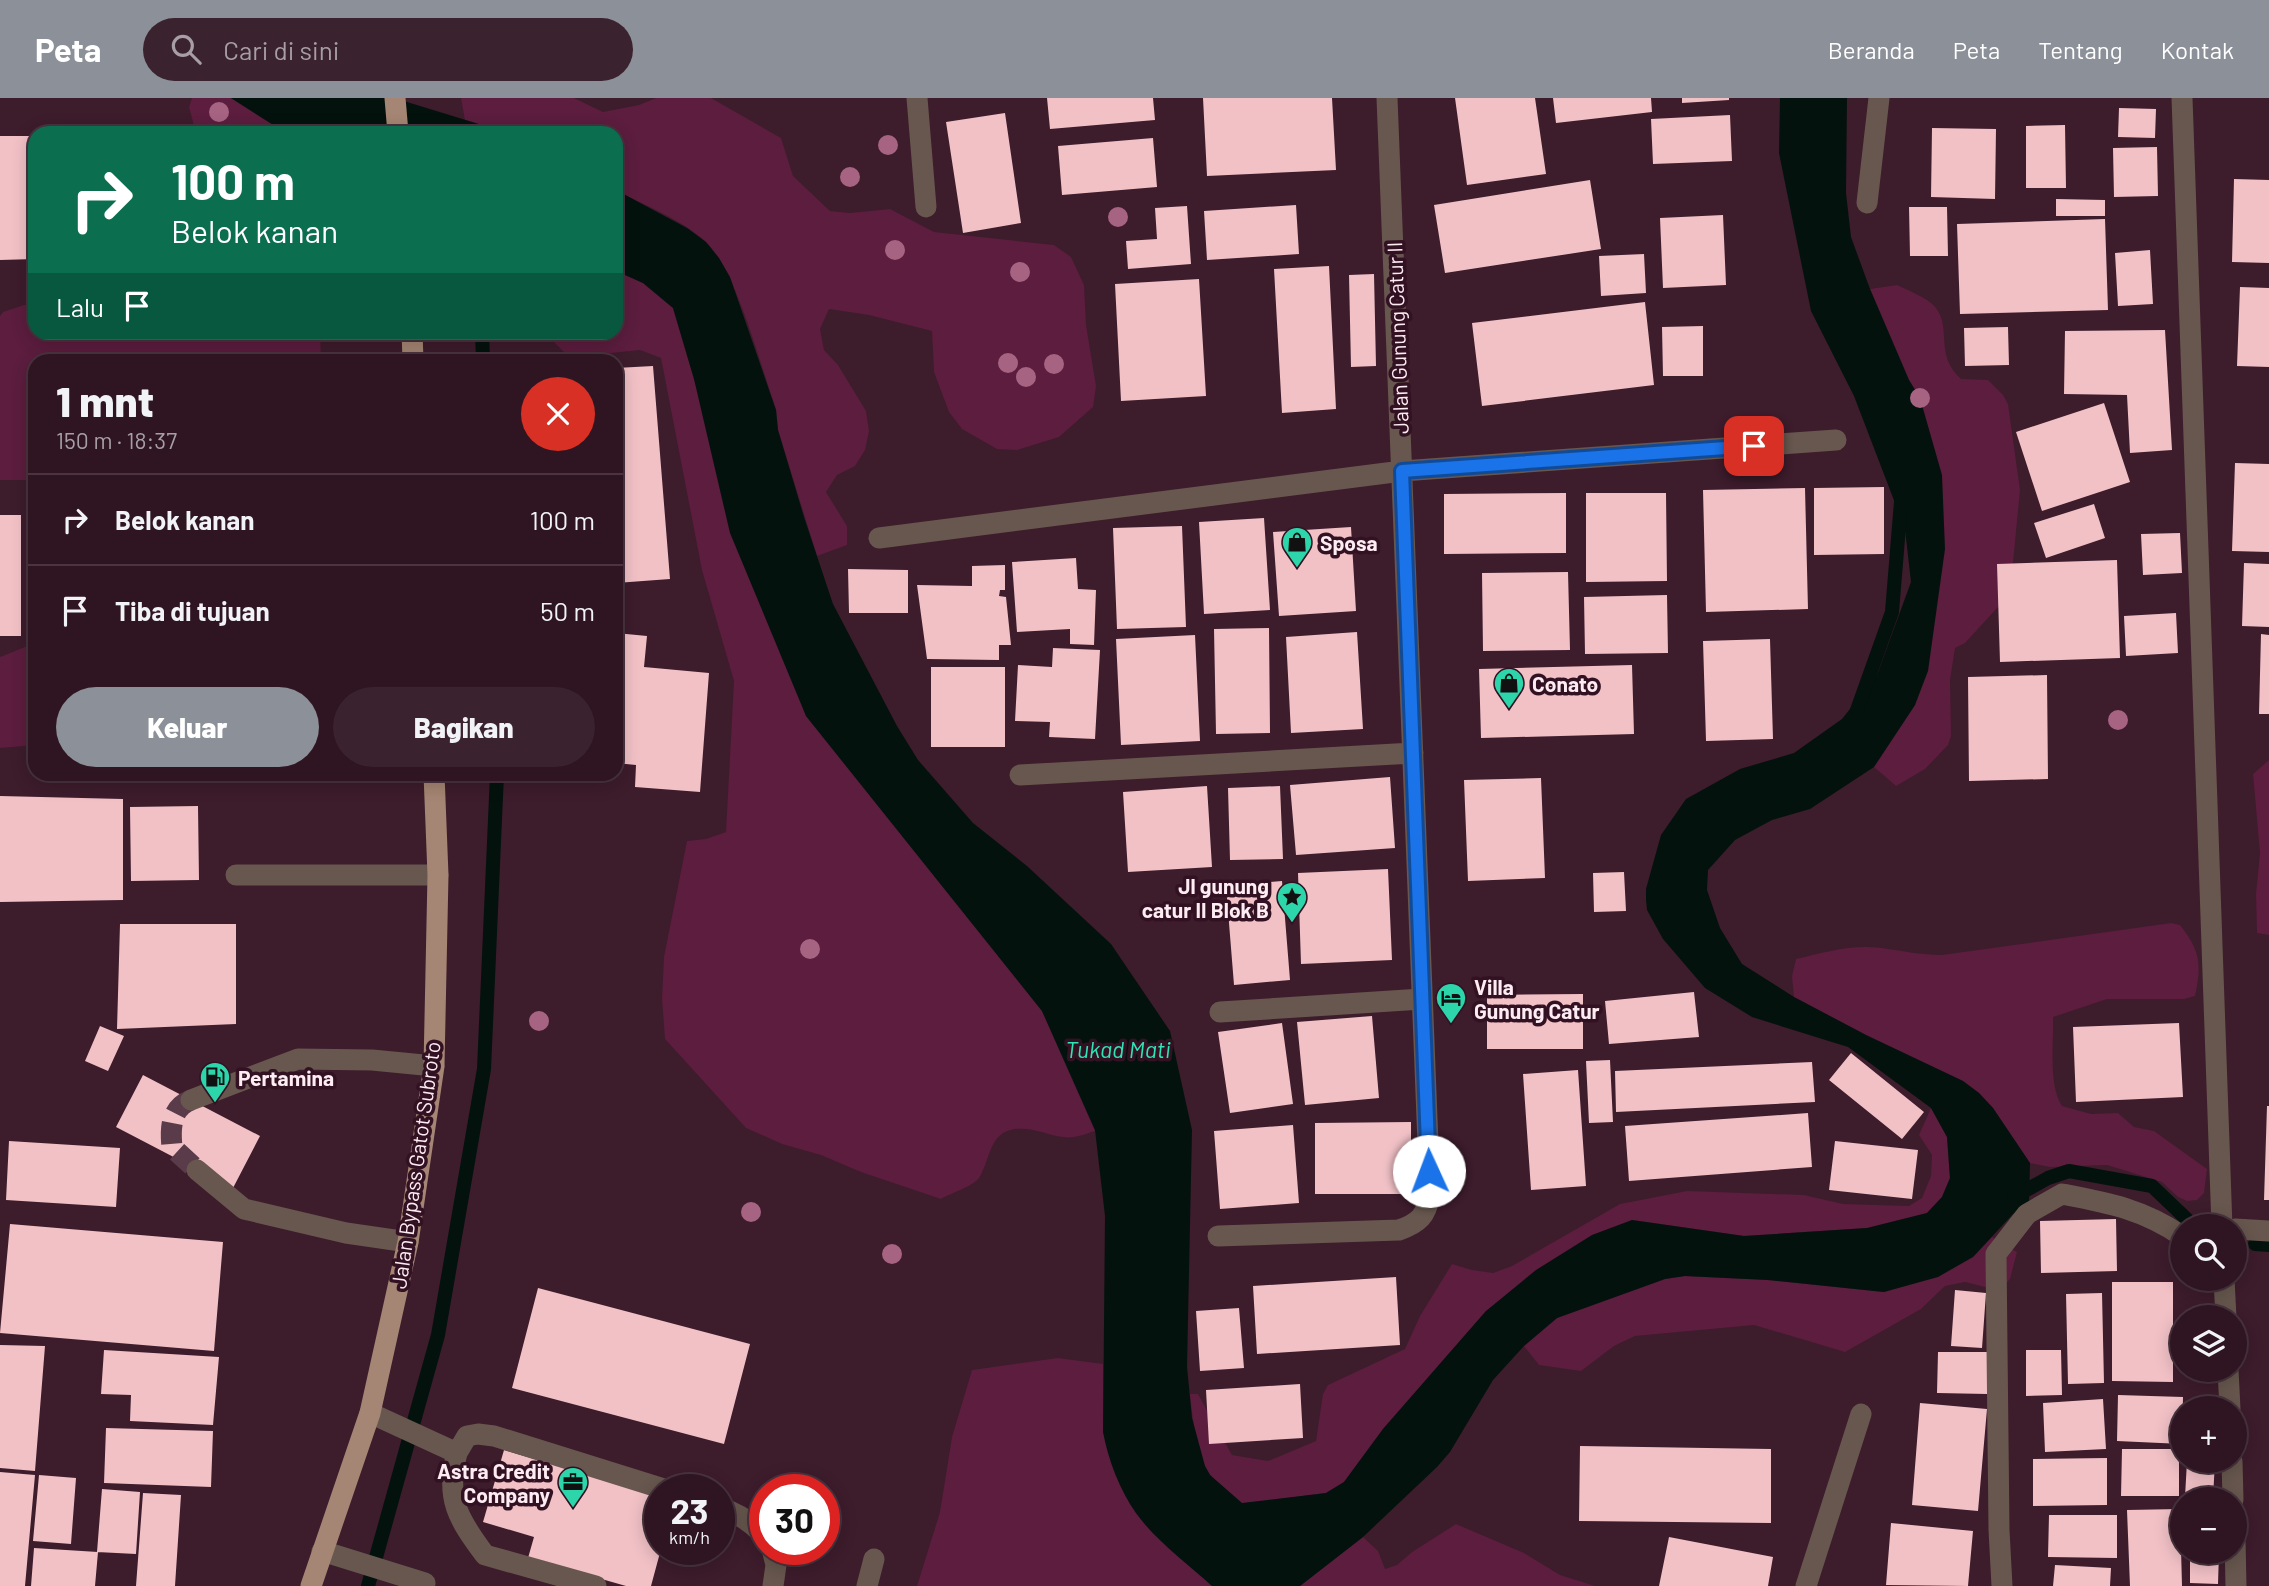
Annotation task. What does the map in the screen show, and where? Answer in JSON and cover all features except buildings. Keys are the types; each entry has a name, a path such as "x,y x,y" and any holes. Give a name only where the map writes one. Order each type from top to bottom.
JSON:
{"main road":[{"path":"396,98 398,126"},
{"name":"Jalan Bypass Gatot Subroto","path":"311,1586 370,1413 408,1242 434,1066 438,875 434,781"}],"street":[{"path":"917,98 926,207"},
{"name":"Jalan Gunung Catur II","path":"1218,1236 1399,1230 1416,1224 1426,1212 1430,1195 1387,98"},
{"path":"1867,203 1879,98"},
{"path":"2182,98 2222,1214"},
{"path":"879,538 1402,471 1836,440"},
{"path":"1020,775 1413,753"},
{"path":"236,875 438,875"},
{"path":"1220,1012 1422,999"},
{"path":"191,1100 298,1059 372,1060 434,1066"},
{"path":"197,1170 244,1209 345,1233 408,1242"},
{"path":"2002,1586 1996,1254 2027,1214 2062,1194 2122,1205 2170,1228"},
{"path":"2247,1229 2269,1231"},
{"path":"370,1413 457,1453"},
{"path":"1806,1586 1861,1414"},
{"path":"596,1586 485,1555 458,1516 452,1494 452,1472 457,1453 467,1436 495,1436 644,1483"},
{"path":"322,1551 428,1585"},
{"path":"867,1586 874,1559"},
{"path":"2236,1564 2236,1586"},
{"path":"772,1586 776,1565"}],"shaded area":[{"path":"192,98 231,98 275,126 194,126 189,107"},
{"path":"461,98 574,98 603,112 639,105 656,98 711,98 781,138 793,176 830,211 850,213 890,209 934,232 1054,245 1071,257 1084,285 1086,325 1096,386 1093,407 1059,437 1017,450 997,449 962,429 949,412 934,372 932,331 869,315 829,309 820,329 824,350 838,365 866,411 869,431 865,450 855,466 837,475 826,492 847,526 847,545 817,556 778,430 776,409 737,296 717,255 705,241 685,226 623,194 623,126 485,126 465,120"},
{"path":"623,274 643,283 673,308 806,716 1042,1011 1095,1131 1067,1137 1027,1129 1005,1132 995,1141 979,1178 941,1199 861,1172 821,1155 782,1144 746,1128 665,1039 662,999 664,957 687,841 706,839 726,832 734,681 702,570 661,358 640,350 611,353 564,352 552,340 623,340"},
{"path":"1897,285 1923,297 1936,308 1943,324 1948,360 1961,379 1988,380 2003,395 2008,404 2020,490 2010,594 1965,643 1955,648 1950,680 1951,736 1948,745 1925,769 1896,786 1874,767 1915,705 1920,398 1909,380 1870,289"},
{"path":"28,305 28,340 320,340 321,354 28,354 28,480 0,480 0,316 3,312"},
{"path":"28,646 28,746 0,748 0,657"},
{"path":"2269,760 2269,935 2257,933 2256,894 2260,853 2253,774"},
{"path":"2171,923 2180,925 2192,942 2198,958 2195,996 2184,999 2107,999 2053,1017 2053,1075 2062,1106 2091,1114 2118,1113 2134,1127 2154,1131 2207,1169 2204,1193 2197,1200 2187,1201 2178,1197 2162,1182 2107,1165 2050,1167 2030,1163 1993,1108 1963,1081 1794,997 1792,976 1796,959 1828,951 1871,947 1942,955"},
{"path":"1931,1108 1947,1137 1950,1178 1942,1197 1927,1213 1868,1228 1744,1236 1632,1220 1486,1311 1383,1429 1344,1482 1326,1493 1241,1504 1216,1482 1205,1465 1196,1435 1190,1394 1198,1394 1232,1455 1268,1461 1316,1441 1323,1394 1328,1385 1405,1349 1420,1316 1452,1264 1493,1273 1512,1266 1620,1204 1687,1191 1804,1195 1843,1204 1909,1206 1922,1198 1931,1176 1932,1155 1919,1135"},
{"path":"1992,1237 2017,1252 2010,1279 2003,1286 1989,1288 1965,1282 1945,1286 1921,1309 1845,1352 1754,1325 1635,1336 1614,1346 1581,1371 1539,1365 1524,1346 1557,1318 1665,1279 1685,1276 1768,1280 1884,1292 1973,1257"},
{"path":"1058,1358 1103,1364 1103,1432 1135,1512 1149,1529 1212,1586 917,1586 940,1512 952,1437 972,1370"},
{"path":"1456,1524 1524,1553 1560,1575 1595,1586 1300,1586 1363,1537 1378,1551 1385,1569 1397,1565 1412,1552"}],"water":[{"path":"231,98 394,98 485,126 275,126"},
{"name":"Tukad Mati","path":"1780,98 1847,98 1846,193 1851,237 1909,380 1920,398 1942,475 1945,549 1928,671 1915,705 1874,767 1810,809 1772,820 1735,840 1708,870 1707,890 1720,928 1742,964 1794,997 1963,1081 1979,1093 1993,1108 2030,1163 2029,1203 2013,1214 1973,1257 1938,1277 1884,1292 1768,1280 1685,1276 1665,1279 1557,1318 1524,1346 1493,1380 1450,1452 1437,1467 1363,1537 1300,1586 1212,1586 1162,1542 1136,1513 1120,1485 1105,1442 1105,1216 1095,1130 1042,1011 806,716 730,533 694,379 673,308 643,283 623,274 623,194 687,228 706,242 730,277 776,410 778,430 833,604 897,726 918,760 973,823 1027,866 1111,944 1170,1031 1192,1130 1187,1367 1192,1418 1210,1475 1242,1503 1326,1493 1344,1482 1383,1429 1486,1311 1536,1270 1592,1235 1632,1220 1744,1236 1867,1228 1927,1213 1942,1197 1950,1178 1947,1137 1931,1108 1848,1047 1752,1017 1705,988 1663,939 1647,910 1646,889 1661,835 1686,799 1740,769 1794,753 1842,719 1877,675 1911,582 1905,529 1854,396 1811,311 1779,153"}],"waterway":[{"path":"482,340 483,354"},
{"path":"1857,710 1892,612 1901,502"},
{"path":"368,1586 438,1335 484,1069 497,781"},
{"path":"2014,1197 2048,1178 2069,1171 2152,1186 2181,1214"},
{"path":"2255,1244 2269,1245"}],"tunnel":[{"path":"191,1100 179,1108 173,1119 172,1147 197,1170"}],"place":[{"name":"Sposa","path":"1297,569"},
{"name":"Conato","path":"1509,710"},
{"name":"Jl gunung catur II Blok B","path":"1292,924"},
{"name":"Villa Gunung Catur","path":"1451,1025"},
{"name":"Pertamina","path":"215,1104"},
{"name":"Astra Credit Company","path":"573,1509"}],"route":[{"path":"1429,1171 1402,471 1754,446"}]}
